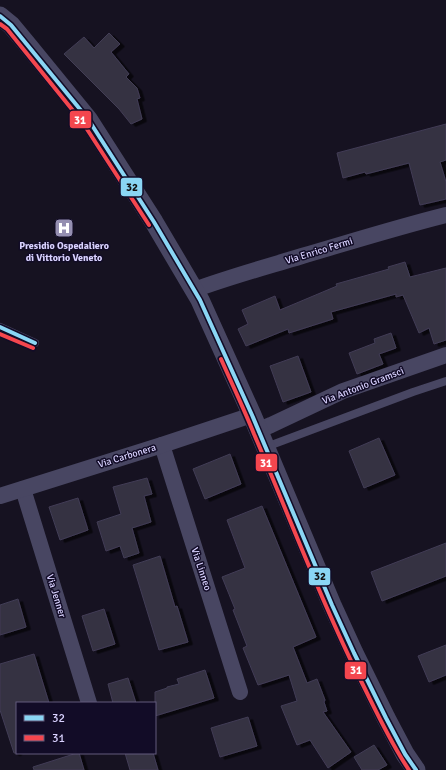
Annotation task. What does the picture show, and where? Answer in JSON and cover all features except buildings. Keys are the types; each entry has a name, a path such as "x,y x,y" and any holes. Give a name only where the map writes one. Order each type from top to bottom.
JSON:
{"street":[{"path":"0,16 11,25 88,119 154,222 194,290 256,422 332,605 367,682 405,754 416,770"},
{"name":"Via Enrico Fermi","path":"194,290 216,282 414,223 446,215"},
{"name":"Via Antonio Gramsci","path":"256,422 271,425 343,391 446,355"},
{"name":"Via Carbonera","path":"0,496 162,445 256,422"},
{"name":"Via Linneo","path":"162,445 240,692"},
{"name":"Via Jenner","path":"23,489 89,702"}],"lane":[{"path":"0,326 35,343"},
{"path":"266,447 446,381"}],"transit line":[{"name":"32","path":"0,16 11,25 88,119 154,222 200,300 252,415 332,605 354,653 405,754 416,770"},
{"name":"31","path":"0,24 7,29 83,123 149,225"},
{"name":"32","path":"0,327 35,343"},
{"name":"31","path":"0,334 33,348"},
{"name":"31","path":"221,359 342,642 387,734 409,770"}],"place":[{"name":"Presidio Ospedaliero di Vittorio Veneto","path":"64,228"}]}
